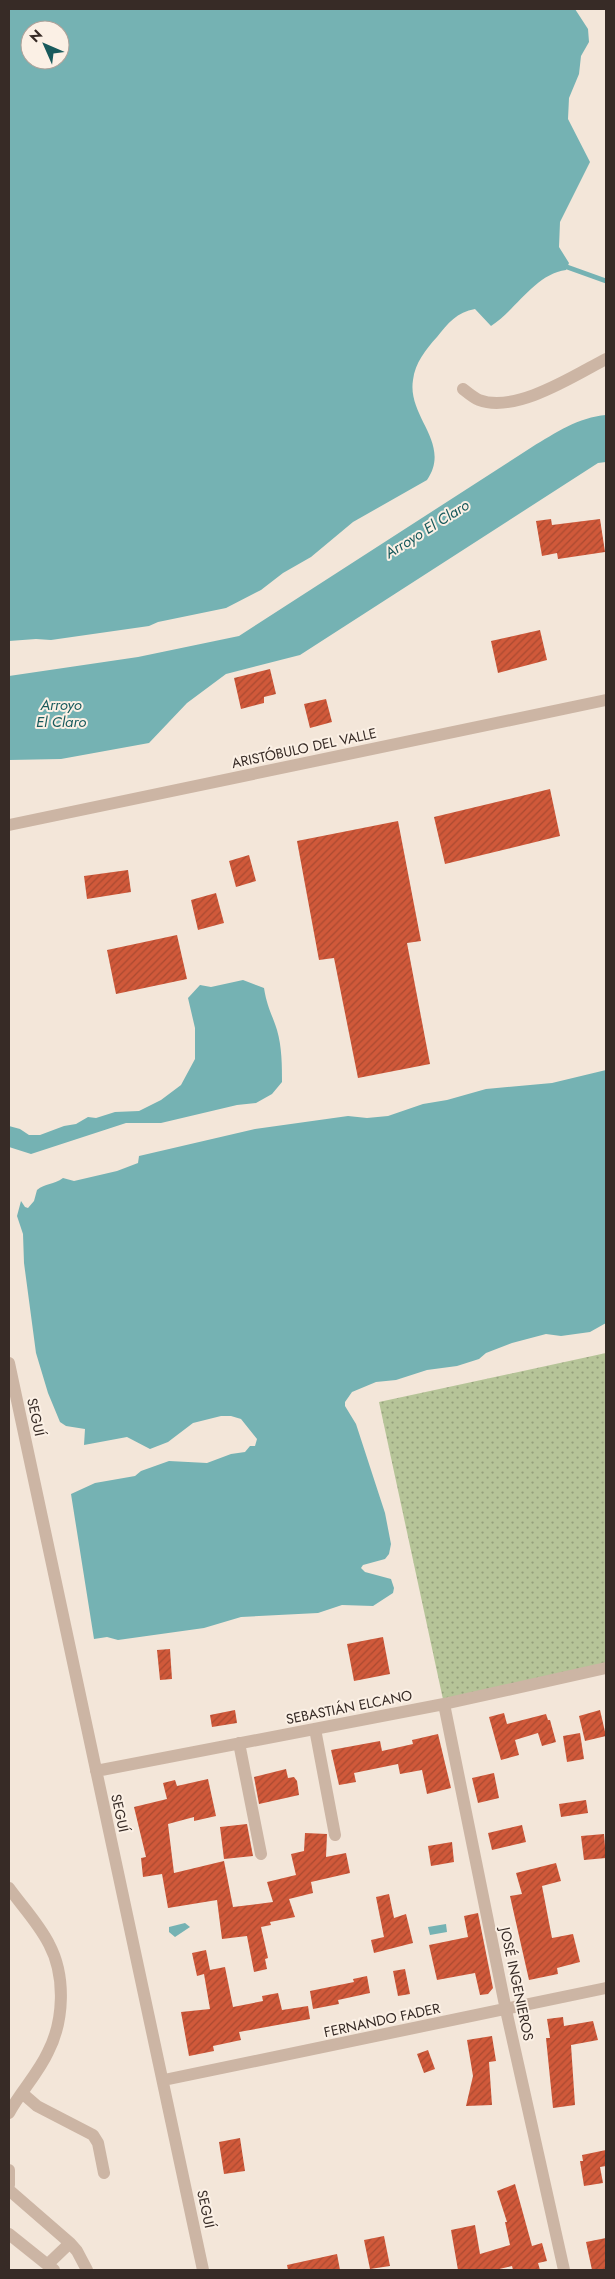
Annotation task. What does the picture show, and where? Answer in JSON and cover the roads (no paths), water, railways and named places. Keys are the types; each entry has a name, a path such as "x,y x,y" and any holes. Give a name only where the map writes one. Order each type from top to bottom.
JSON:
{"street":[{"path":"463,389 479,400 498,403 525,398 552,387 606,358"},
{"name":"ARISTÓBULO DEL VALLE","path":"9,825 606,700"},
{"name":"SEGUÍ","path":"9,1363 204,2270"},
{"name":"SEBASTIÁN ELCANO","path":"96,1771 444,1704 606,1668"},
{"name":"JOSÉ INGENIEROS","path":"444,1704 506,2010 564,2270"},
{"path":"315,1729 335,1835"},
{"path":"240,1743 261,1854"},
{"path":"9,1888 49,1944 58,1969 60,1994 59,2021 50,2050 22,2094 10,2108"},
{"name":"FERNANDO FADER","path":"164,2080 606,1988"},
{"path":"22,2094 37,2106 93,2134 98,2143 104,2173"},
{"path":"9,2170 9,2185"},
{"path":"9,2190 70,2243 77,2251 87,2270"},
{"path":"9,2234 51,2267 70,2243"}],"water":[{"path":"9,9 575,9 588,29 589,42 581,56 579,74 569,98 568,119 590,162 560,222 559,247 569,263 566,270 555,273 535,285 491,326 475,309 469,310 453,319 429,346 416,368 413,380 416,406 432,442 435,454 433,467 427,480 353,522 311,557 283,573 261,590 226,608 158,622 149,626 51,640 9,641"},
{"name":"Arroyo El Claro","path":"606,415 606,462 598,463 300,655 226,674 187,703 149,743 61,759 9,760 9,676 138,657 239,636 549,436 577,422"},
{"path":"243,980 264,988 279,1036 282,1082 272,1094 256,1103 237,1105 161,1123 126,1123 31,1154 9,1147 9,1126 20,1129 29,1135 40,1135 64,1126 76,1124 88,1117 96,1118 115,1112 139,1111 161,1100 181,1085 195,1059 195,1028 188,998 200,985 211,987"},
{"path":"606,1070 606,1323 590,1332 561,1336 546,1334 512,1343 486,1353 479,1359 457,1366 427,1370 396,1380 376,1382 352,1392 345,1402 345,1406 356,1424 385,1513 391,1544 389,1554 385,1559 363,1565 361,1568 365,1572 391,1579 394,1588 393,1593 373,1606 342,1605 318,1613 241,1617 204,1628 118,1640 107,1637 94,1639 71,1494 95,1483 135,1476 141,1471 169,1461 207,1463 231,1454 245,1452 250,1446 255,1446 257,1439 241,1419 221,1416 193,1423 168,1442 150,1449 127,1437 84,1445 85,1429 66,1426 60,1422 48,1393 36,1353 24,1263 23,1234 17,1216 21,1201 28,1208 34,1201 37,1190 63,1178 74,1181 117,1171 138,1163 139,1156 255,1129 348,1116 367,1118 388,1116 423,1104 447,1100 486,1089 552,1083"},
{"path":"185,1923 190,1927 175,1937 169,1932 169,1927"},
{"path":"446,1924 447,1932 430,1935 428,1927"}],"waterway":[{"path":"567,267 606,281"}]}
